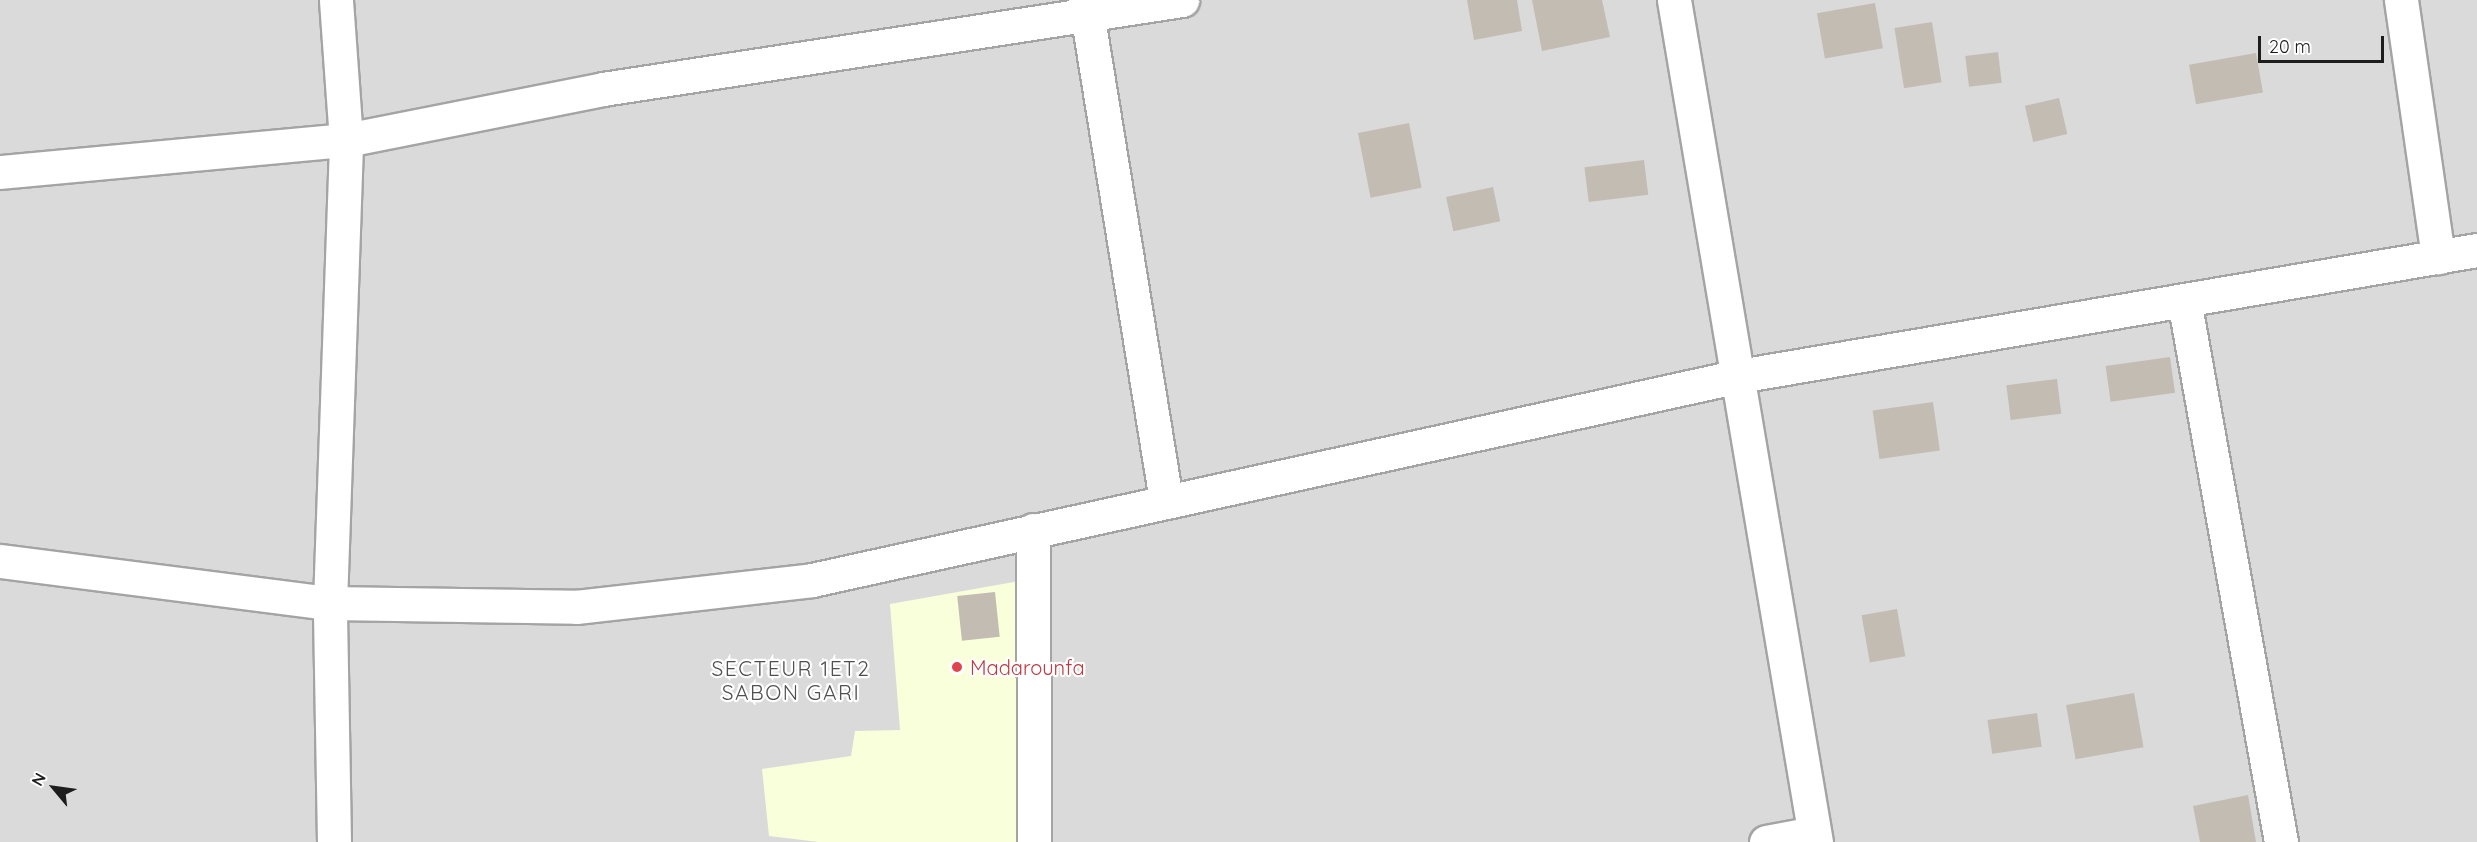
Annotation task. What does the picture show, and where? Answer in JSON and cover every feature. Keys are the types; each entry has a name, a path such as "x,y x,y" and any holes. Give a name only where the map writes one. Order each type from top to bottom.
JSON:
{"street":[{"path":"334,842 330,603 346,140 336,0"},
{"path":"0,172 346,140 603,89 1086,7 1182,0"},
{"path":"1674,0 1815,837 1766,842"},
{"path":"2401,0 2438,257"},
{"path":"1086,7 1166,500"},
{"path":"0,561 330,603 576,608 812,580 1166,500 1739,376 2477,250"},
{"path":"2184,300 2281,842"},
{"path":"1033,530 1034,842"}],"shaded area":[{"path":"0,0 2477,0 2477,842 0,842"},
{"name":"Madarounfa","path":"1020,581 1016,842 819,842 769,836 762,769 851,756 855,731 900,730 890,604"}],"building":[{"path":"1467,0 1517,0 1522,31 1474,40"},
{"path":"1532,0 1602,0 1610,37 1542,51"},
{"path":"1875,3 1883,48 1825,59 1817,13"},
{"path":"1932,22 1942,82 1904,88 1894,28"},
{"path":"1998,52 2002,83 1969,87 1965,56"},
{"path":"2256,53 2263,92 2196,104 2189,65"},
{"path":"2059,98 2067,134 2033,142 2025,106"},
{"path":"1409,123 1422,188 1371,198 1358,133"},
{"path":"1644,160 1648,195 1589,202 1584,167"},
{"path":"1493,187 1500,221 1453,231 1446,197"},
{"path":"2170,357 2175,393 2111,402 2106,366"},
{"path":"2057,379 2061,414 2011,420 2006,385"},
{"path":"1933,402 1940,451 1879,459 1873,410"},
{"path":"995,592 1000,637 962,641 957,596"},
{"path":"1897,609 1905,656 1870,663 1862,615"},
{"path":"2134,693 2144,747 2076,759 2066,705"},
{"path":"2037,713 2042,747 1992,754 1987,720"},
{"path":"2248,795 2256,842 2200,842 2193,806"}],"place":[{"name":"Madarounfa","path":"957,667"}],"district":[{"name":"SECTEUR 1ET2 SABON GARI","path":"791,680"}]}
